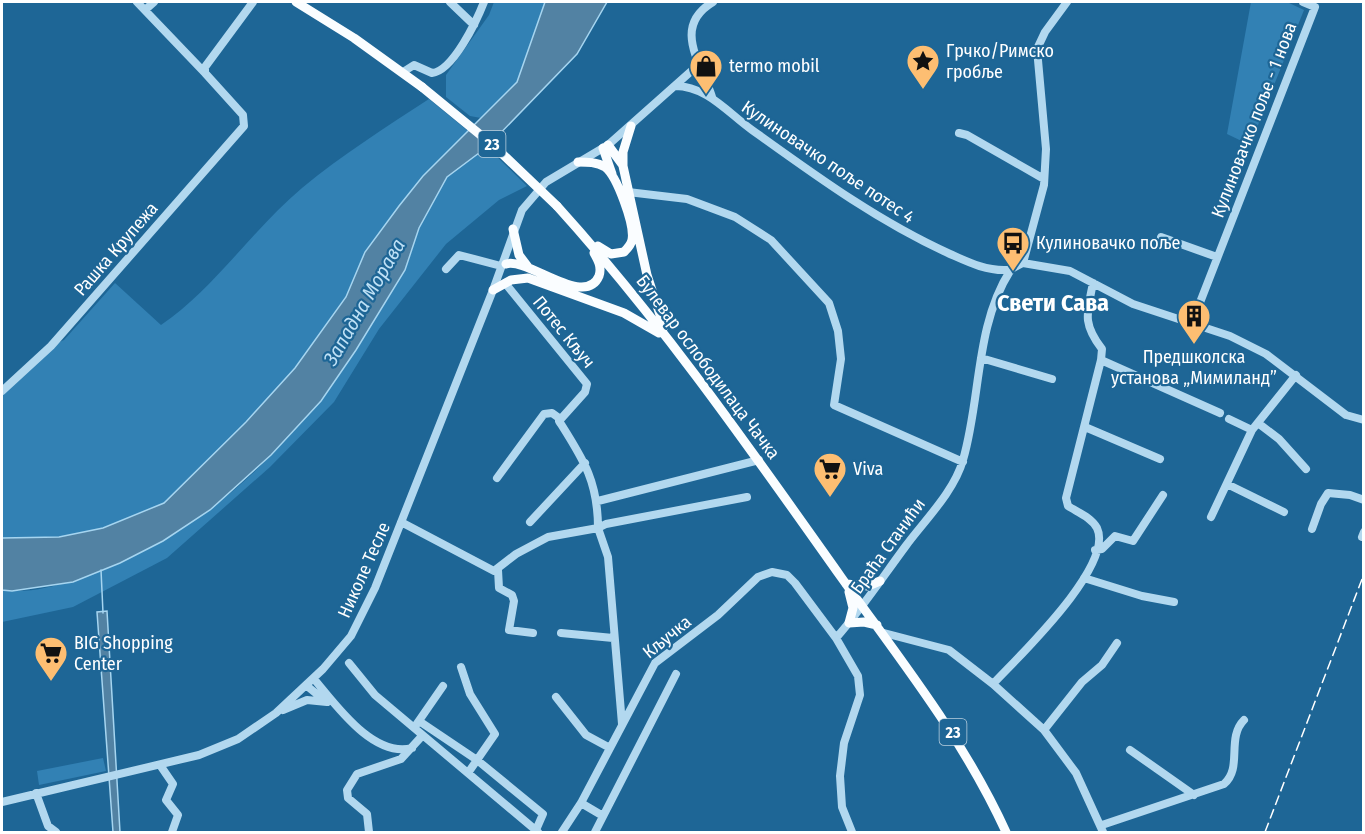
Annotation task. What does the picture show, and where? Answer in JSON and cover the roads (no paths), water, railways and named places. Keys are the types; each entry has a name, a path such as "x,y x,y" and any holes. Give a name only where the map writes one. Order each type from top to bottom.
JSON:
{"main road":[{"name":"Булевар ослободилаца Чачка","path":"296,2 404,72 489,142 557,206 588,240 666,336 759,460 951,729 1006,832"},
{"path":"631,126 623,152 623,166 647,275 666,336"},
{"path":"606,146 623,166"},
{"path":"588,240 613,254 624,252 631,244 629,219 612,176 606,146"},
{"path":"578,162 599,164 612,176"},
{"path":"513,229 519,255 529,273"},
{"path":"493,290 529,273 572,286 590,284 598,276 600,266 588,240"},
{"path":"503,264 516,263 529,273 624,313 666,336"},
{"path":"880,581 868,586 846,584 853,608 849,623 864,621 880,629"}],"street":[{"path":"137,2 205,73"},
{"path":"145,10 154,2"},
{"path":"205,73 206,67 253,2"},
{"path":"450,2 474,25"},
{"path":"404,72 414,65 432,73 442,70 474,25 484,2"},
{"name":"Кулиновачко поље потес 4","path":"713,2 696,16 693,27 693,55 712,97 725,111 887,223 976,266 1010,271"},
{"path":"1023,263 1042,197 1046,149 1037,50 1045,32 1067,2"},
{"name":"Кулиновачко поље - 1 нова","path":"1217,257 1315,7 1303,2"},
{"path":"578,162 606,146 631,126 697,66"},
{"name":"Рашка Крупежа","path":"2,391 51,346 74,321 244,126 244,119 205,73"},
{"name":"Кулиновачко поље потес 4","path":"675,86 691,87 712,97"},
{"path":"959,133 967,135 1044,179"},
{"name":"Николе Тесле","path":"2,802 104,780 199,755 238,739 276,713 307,686 337,654 360,620 401,522 493,290 513,229 522,210 546,182 578,162"},
{"path":"628,192 687,199 735,217 771,240 829,303 838,331 841,359 834,405 963,462"},
{"path":"1161,237 1217,257 1192,323"},
{"path":"446,269 459,255 503,264"},
{"path":"1010,271 1023,263 1070,271 1133,304 1230,336 1266,354 1346,415 1364,420"},
{"name":"Браћа Станићи","path":"836,638 863,606 957,477 972,424 981,358 994,308 1010,271"},
{"path":"993,684 1071,601 1084,578 1095,550 1098,535 1096,528 1066,502 1101,360 1102,349 1090,334 1087,319 1093,283"},
{"name":"Потес Кључ","path":"505,284 587,384 585,392 559,418"},
{"path":"981,358 1052,379"},
{"path":"1101,360 1220,413"},
{"path":"1211,517 1229,485 1252,430 1296,375"},
{"path":"497,478 544,414 552,413 559,418 585,463 598,501 598,528 608,557 622,725"},
{"path":"1229,420 1252,430"},
{"path":"1258,423 1279,440 1306,469"},
{"path":"1085,427 1160,459"},
{"path":"598,501 759,460"},
{"path":"530,522 585,463"},
{"path":"1229,485 1284,512"},
{"path":"1312,529 1321,504 1328,493 1350,495 1364,500"},
{"path":"1095,550 1102,549 1115,536 1133,541 1163,495"},
{"path":"498,570 516,554 548,537 747,497"},
{"path":"401,522 498,570"},
{"path":"498,570 499,588 512,595 514,601 509,630 533,633"},
{"name":"Кључка","path":"562,832 581,803 655,663 710,622 753,581 768,572 783,573 791,578 836,638"},
{"path":"1084,578 1142,596 1174,602"},
{"path":"880,629 948,650 993,684 1044,730 1076,773 1103,829 1221,786 1229,779 1235,735 1244,720"},
{"path":"561,633 613,638"},
{"path":"836,638 851,661 860,685 860,695 844,743 840,776 842,807 852,832"},
{"path":"1044,730 1082,682 1102,665 1117,643"},
{"path":"349,663 375,695 537,831 543,814 477,760 419,720"},
{"path":"461,667 470,694 495,734 468,773"},
{"name":"Кључка","path":"595,832 676,674"},
{"path":"314,679 338,707 376,742 393,749 412,748"},
{"path":"307,686 327,702 338,707"},
{"path":"414,728 444,686"},
{"path":"556,697 586,735 610,748"},
{"path":"276,713 304,701 327,702"},
{"path":"369,832 368,814 348,798 347,790 360,772 395,762 422,736"},
{"path":"393,749 395,762"},
{"path":"1130,750 1194,795"},
{"path":"160,765 173,784 166,800 178,815 172,832"},
{"path":"36,793 48,826 56,832"},
{"path":"581,803 603,816"}],"water":[{"name":"Западна Морава","path":"545,2 607,2 577,54 487,147 447,177 419,228 405,270 356,350 321,401 271,455 210,510 163,541 120,563 73,582 12,591 2,590 2,538 59,537 103,528 164,503 246,422 295,368 346,297 365,252 399,206 423,176 517,82"},
{"path":"107,611 120,832 113,832 97,612"}],"waterway":[{"path":"101,570 103,613"}],"railway":[{"path":"1265,832 1364,574"}],"place":[{"name":"Грчко/Римско гробље","path":"923,90"},
{"name":"termo mobil","path":"706,95"},
{"name":"Кулиновачко поље","path":"1013,272"},
{"name":"Предшколска установа „Мимиланд”","path":"1194,345"},
{"name":"Viva","path":"830,498"},
{"name":"BIG Shopping Center","path":"51,682"}],"district":[{"name":"Свети Сава","path":"1053,303"}]}
